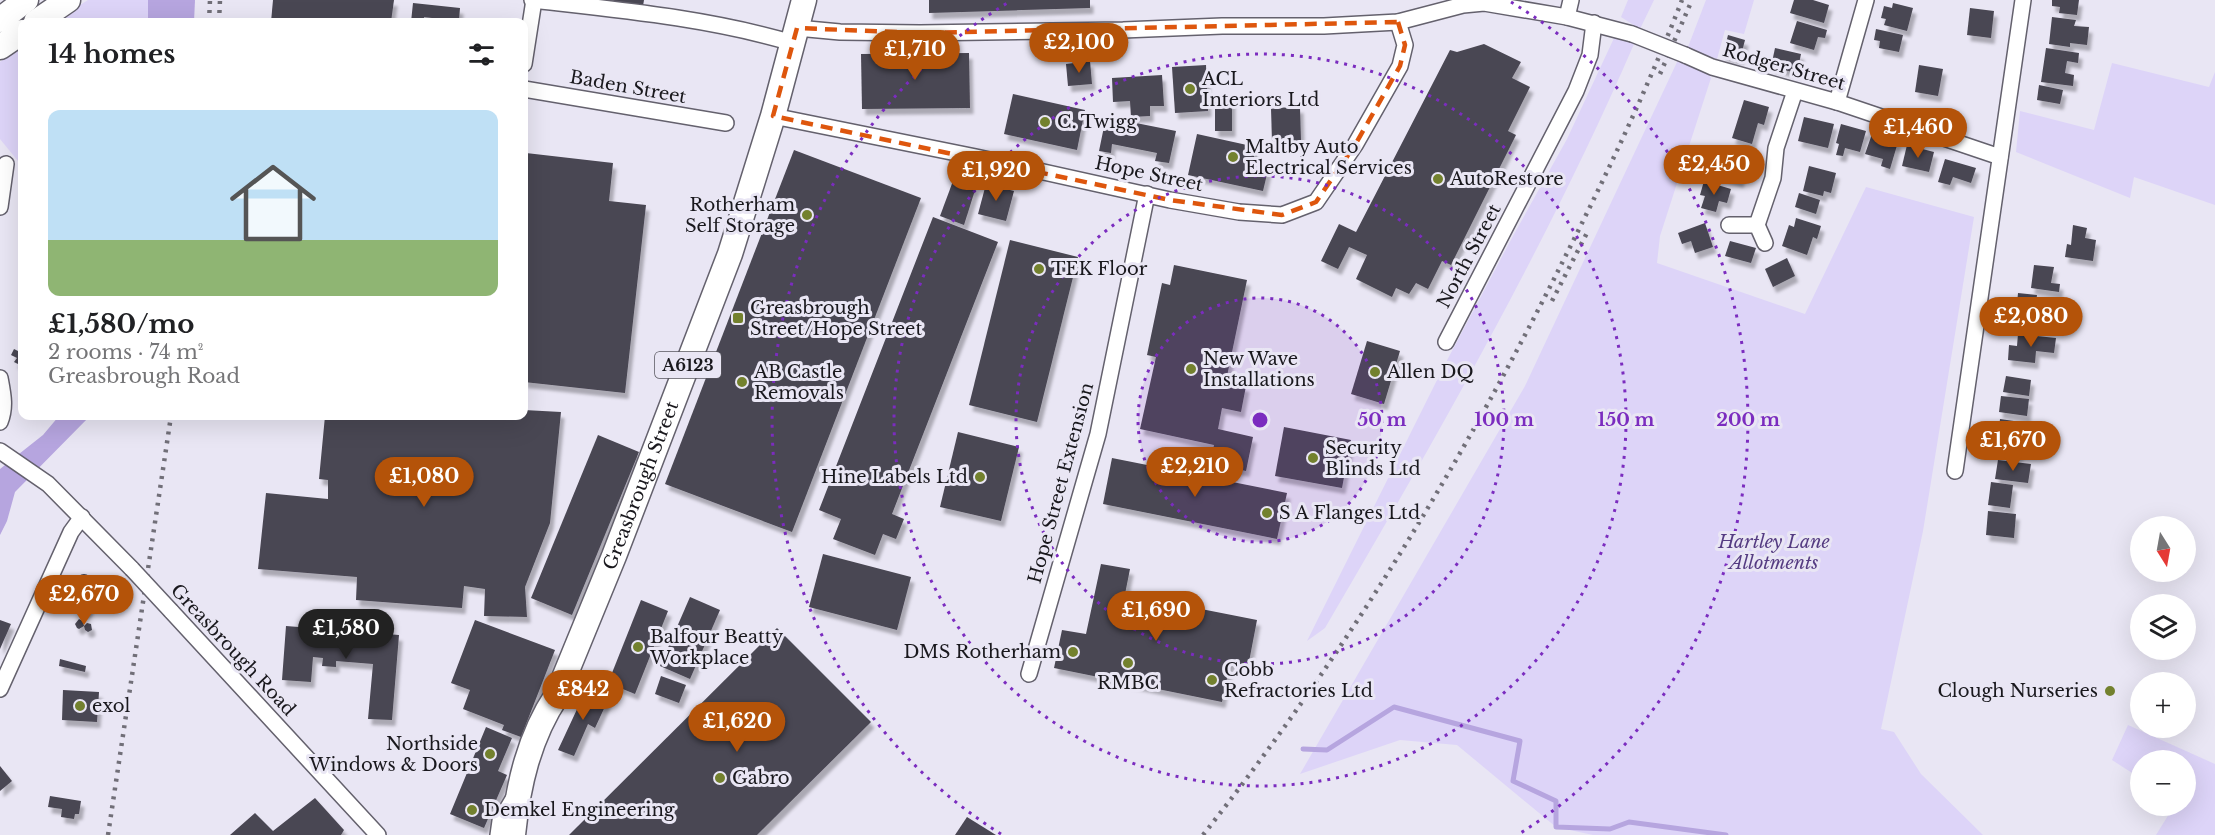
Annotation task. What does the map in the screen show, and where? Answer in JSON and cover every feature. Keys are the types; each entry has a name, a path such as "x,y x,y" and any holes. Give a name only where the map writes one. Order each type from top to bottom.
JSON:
{"main road":[{"path":"0,20 26,0"},
{"path":"42,18 68,0"},
{"name":"Greasbrough Street","path":"513,835 518,790 544,714 557,695 614,556 730,254 773,116 804,0"},
{"path":"0,47 18,35"},
{"name":"Greasbrough Street","path":"528,835 539,766 554,720 557,695"}],"street":[{"name":"Rodger Street","path":"533,0 659,15 795,35 840,32 920,33 1324,26 1398,22 1463,5 1484,3 1567,17 1632,34 1712,67 1837,102 2000,157"},
{"path":"528,36 533,0"},
{"path":"1567,17 1571,0"},
{"path":"1837,102 1866,0"},
{"path":"1955,471 2023,0"},
{"name":"Hope Street","path":"773,116 1239,212 1282,215 1316,202 1355,145 1400,66 1405,45 1398,22"},
{"name":"North Street","path":"1446,342 1576,91 1590,55 1594,23"},
{"name":"Baden Street","path":"528,90 726,123"},
{"path":"1765,243 1757,225 1773,178 1776,148 1795,91"},
{"path":"0,207 6,164"},
{"name":"Hope Street Extension","path":"1029,674 1098,434 1148,194"},
{"path":"1729,225 1757,225"},
{"path":"0,378 4,399 4,411 0,422"},
{"name":"Greasbrough Road","path":"4,453 48,484 82,517 171,611 368,831"},
{"path":"0,689 71,532 82,517"},
{"name":"Greasbrough Street","path":"498,835 500,821 518,790"}],"highlighted area":[{"path":"1398,22 1405,45 1400,66 1355,145 1316,202 1282,215 1170,200 773,116 797,28 920,33"}],"green space":[{"path":"88,0 148,0 148,18 60,18"},
{"path":"1628,0 1654,0 1640,29 1621,17"},
{"path":"1706,0 1754,0 1744,34 1725,30 1717,59 1688,47"},
{"path":"1615,36 1634,44 1600,120 1527,268 1408,485 1325,628 1307,641 1444,366 1567,139"},
{"path":"18,47 18,161 0,139 0,62"},
{"name":"Hartley Lane Allotments","path":"1678,60 1707,72 1711,78 1660,236 1657,263 1805,314 1866,187 1974,217 1923,531 1881,729 1894,732 1921,774 1983,835 1593,835 1556,827 1457,745 1400,740 1300,774 1525,386"},
{"path":"2112,63 2209,87 2215,72 2215,205 2134,177 2130,198 2016,152 2020,111 2094,130"},
{"path":"2128,725 2130,726 2130,738 2157,738 2184,750 2130,750 2130,772 2112,760"},
{"path":"2196,755 2215,764 2215,835 2156,835 2168,816 2196,816"}],"shaded area":[{"path":"148,0 195,0 194,18 148,18"},
{"path":"56,420 86,420 15,492 7,521 0,535 0,469 43,435"}],"building":[{"path":"273,0 394,0 392,18 271,18"},
{"path":"609,0 644,0 643,6"},
{"path":"929,0 1090,0 1090,8 929,13"},
{"path":"1794,0 1813,0 1829,5 1824,23 1790,13"},
{"path":"2052,0 2079,0 2077,15 2059,13 2060,7 2052,6"},
{"path":"413,3 460,8 459,18 411,18"},
{"path":"1893,3 1913,8 1907,31 1884,25 1886,19 1881,18 1884,6 1892,8"},
{"path":"1970,8 1994,11 1991,38 1967,35"},
{"path":"2052,17 2076,20 2074,26 2089,27 2087,45 2070,43 2070,47 2049,44"},
{"path":"1797,21 1827,30 1825,38 1818,37 1814,50 1790,43"},
{"path":"1876,29 1903,35 1899,52 1879,48 1880,41 1874,40"},
{"path":"1728,35 1745,40 1740,59 1723,55"},
{"name":"AutoRestore","path":"1484,44 1521,62 1512,78 1530,87 1508,131 1516,135 1451,265 1442,261 1428,289 1416,283 1409,294 1396,288 1392,297 1356,279 1367,255 1349,247 1338,269 1321,261 1339,224 1356,232 1450,50 1457,52"},
{"path":"1775,48 1801,54 1797,73 1771,67"},
{"path":"2046,48 2079,53 2078,63 2067,61 2065,73 2074,75 2073,86 2041,82"},
{"path":"969,53 970,108 862,109 861,54"},
{"path":"1090,61 1092,84 1068,86 1066,64"},
{"name":"ACL Interiors Ltd","path":"1206,65 1208,111 1175,113 1172,67"},
{"path":"1919,65 1943,69 1938,96 1915,92"},
{"path":"1162,75 1164,106 1150,106 1150,116 1131,117 1130,101 1113,102 1112,78"},
{"path":"2039,85 2063,90 2060,104 2037,100"},
{"name":"C. Twigg","path":"1013,94 1085,110 1077,150 1004,134"},
{"path":"1215,99 1232,100 1232,131 1215,131"},
{"path":"1744,100 1769,107 1764,125 1758,123 1752,144 1732,138"},
{"path":"1300,107 1301,141 1272,142 1271,108"},
{"path":"1106,117 1176,131 1169,163 1155,161 1157,153 1112,144 1111,153 1099,151"},
{"path":"1804,117 1834,124 1828,148 1798,141"},
{"path":"1841,124 1866,131 1860,152 1845,148 1843,156 1836,155 1839,144 1836,143"},
{"name":"Maltby Auto Electrical Services","path":"1197,134 1256,147 1252,167 1268,170 1263,191 1188,175"},
{"path":"1872,134 1898,142 1890,169 1881,166 1883,159 1865,154"},
{"path":"1907,145 1934,152 1929,172 1902,166"},
{"path":"794,150 921,198 792,532 665,484"},
{"path":"1726,150 1747,156 1740,182 1719,176"},
{"path":"528,153 613,163 609,201 646,205 625,393 528,382"},
{"path":"1945,159 1976,168 1971,183 1953,177 1950,185 1938,182"},
{"path":"1809,166 1836,173 1831,193 1824,191 1823,196 1803,191"},
{"path":"953,181 976,187 964,225 940,216"},
{"path":"1704,181 1731,189 1727,203 1719,201 1716,212 1701,208 1705,196 1700,195"},
{"path":"986,184 1014,191 1006,221 978,214"},
{"path":"1799,193 1820,200 1816,214 1795,207"},
{"path":"933,217 998,242 892,514 904,519 896,539 883,534 875,555 833,539 841,519 819,510"},
{"path":"1796,218 1821,226 1817,239 1813,237 1807,255 1782,246 1789,225 1794,227"},
{"path":"1705,223 1713,247 1695,253 1691,241 1682,244 1678,233"},
{"path":"2073,225 2087,228 2085,238 2096,240 2093,261 2065,257 2067,244 2071,245"},
{"path":"1010,240 1078,257 1037,422 969,405"},
{"path":"1730,241 1756,248 1751,263 1725,256"},
{"path":"1787,258 1795,276 1773,287 1765,269"},
{"name":"New Wave Installations","path":"1174,265 1247,280 1226,381 1246,386 1241,412 1222,408 1218,429 1253,437 1246,471 1210,463 1214,445 1140,429 1156,357 1147,355 1162,283 1170,285"},
{"path":"2034,265 2054,267 2051,283 2060,284 2059,292 2031,288"},
{"path":"2018,293 2037,295 2036,303 2042,304 2040,328 2015,326"},
{"path":"2018,334 2056,338 2054,353 2036,351 2035,363 2008,360 2009,345 2017,346"},
{"name":"Allen DQ","path":"1367,341 1400,351 1384,404 1351,394"},
{"path":"14,349 18,351 18,364 14,362 17,358 11,355"},
{"path":"2006,376 2031,380 2029,396 2003,392"},
{"path":"2001,396 2029,399 2027,416 1999,412"},
{"path":"528,410 561,412 550,523 525,587 527,617 484,616 485,589 464,586 462,608 356,600 357,577 258,569 266,493 328,499 328,480 319,479 325,420 528,420"},
{"path":"2000,419 2035,424 2032,452 2020,451 2020,455 1996,452"},
{"name":"Security Blinds Ltd","path":"1284,427 1351,440 1342,488 1275,476"},
{"name":"Hine Labels Ltd","path":"958,432 1019,447 1001,521 940,507"},
{"path":"598,435 639,452 572,615 531,598"},
{"path":"1112,458 1287,493 1277,539 1103,504"},
{"path":"1998,460 2031,464 2028,483 1995,479"},
{"path":"1991,482 2013,485 2010,508 1988,505"},
{"path":"1988,511 2016,514 2014,538 1986,535"},
{"path":"823,554 911,577 897,630 809,607"},
{"path":"1101,564 1130,569 1125,594 1257,620 1248,667 1230,664 1222,702 1054,668 1062,630 1086,634"},
{"path":"81,574 87,574 91,581 87,588 81,588 77,584 77,578"},
{"path":"67,585 73,585 77,592 73,599 67,599 63,595 63,589"},
{"path":"690,597 720,610 690,679 660,666"},
{"path":"80,599 86,599 90,606 86,613 80,613 76,609 76,603"},
{"name":"Balfour Beatty Workplace","path":"641,600 668,611 635,694 608,683"},
{"path":"79,619 83,621 84,626 79,629 75,624"},
{"path":"0,620 11,624 0,649"},
{"path":"475,620 555,650 521,737 502,730 504,725 463,709 470,690 451,683"},
{"path":"87,623 91,624 92,630 88,632 84,626"},
{"path":"286,626 399,635 392,720 368,719 373,664 336,661 336,667 322,666 323,658 313,657 311,682 282,680"},
{"name":"Gabro","path":"777,628 871,722 757,835 569,835"},
{"path":"60,659 86,666 85,672 59,666"},
{"path":"661,676 686,685 679,703 655,694"},
{"name":"exol","path":"63,690 99,692 97,722 62,720"},
{"path":"586,690 608,700 595,728 588,724 574,756 558,750"},
{"name":"Northside Windows & Doors","path":"486,727 512,738 498,771 507,775 484,828 450,814"},
{"path":"0,766 12,781 0,791"},
{"path":"50,796 81,801 79,814 75,814 74,819 61,817 62,809 48,807"},
{"path":"315,798 344,830 341,835 230,835 255,813 273,831"},
{"path":"967,817 996,835 955,835"}],"waterway":[{"path":"1303,749 1327,750 1394,707 1520,741 1513,781 1556,801 1556,827 1610,829 1629,822 1726,835"}],"railway":[{"path":"209,18 210,0"},
{"path":"219,18 220,0"},
{"path":"1203,835 1304,700 1351,630 1397,559 1482,414 1609,167 1682,0"},
{"path":"1660,74 1692,0"},
{"path":"1552,301 1589,229"},
{"path":"108,835 170,420"}],"place":[{"name":"ACL Interiors Ltd","path":"1190,89"},
{"name":"C. Twigg","path":"1045,122"},
{"name":"Maltby Auto Electrical Services","path":"1233,157"},
{"name":"AutoRestore","path":"1438,179"},
{"name":"Rotherham Self Storage","path":"807,215"},
{"name":"TEK Floor","path":"1039,269"},
{"name":"Greasbrough Street/Hope Street","path":"738,318"},
{"name":"New Wave Installations","path":"1191,369"},
{"name":"Allen DQ","path":"1375,372"},
{"name":"AB Castle Removals","path":"742,382"},
{"name":"Security Blinds Ltd","path":"1313,458"},
{"name":"Hine Labels Ltd","path":"980,477"},
{"name":"S A Flanges Ltd","path":"1267,513"},
{"name":"Balfour Beatty Workplace","path":"638,647"},
{"name":"DMS Rotherham","path":"1073,652"},
{"name":"RMBC","path":"1128,663"},
{"name":"Cobb Refractories Ltd","path":"1212,680"},
{"name":"Clough Nurseries","path":"2110,691"},
{"name":"exol","path":"80,706"},
{"name":"Northside Windows & Doors","path":"490,754"},
{"name":"Gabro","path":"720,778"},
{"name":"Demkel Engineering","path":"472,810"}]}
